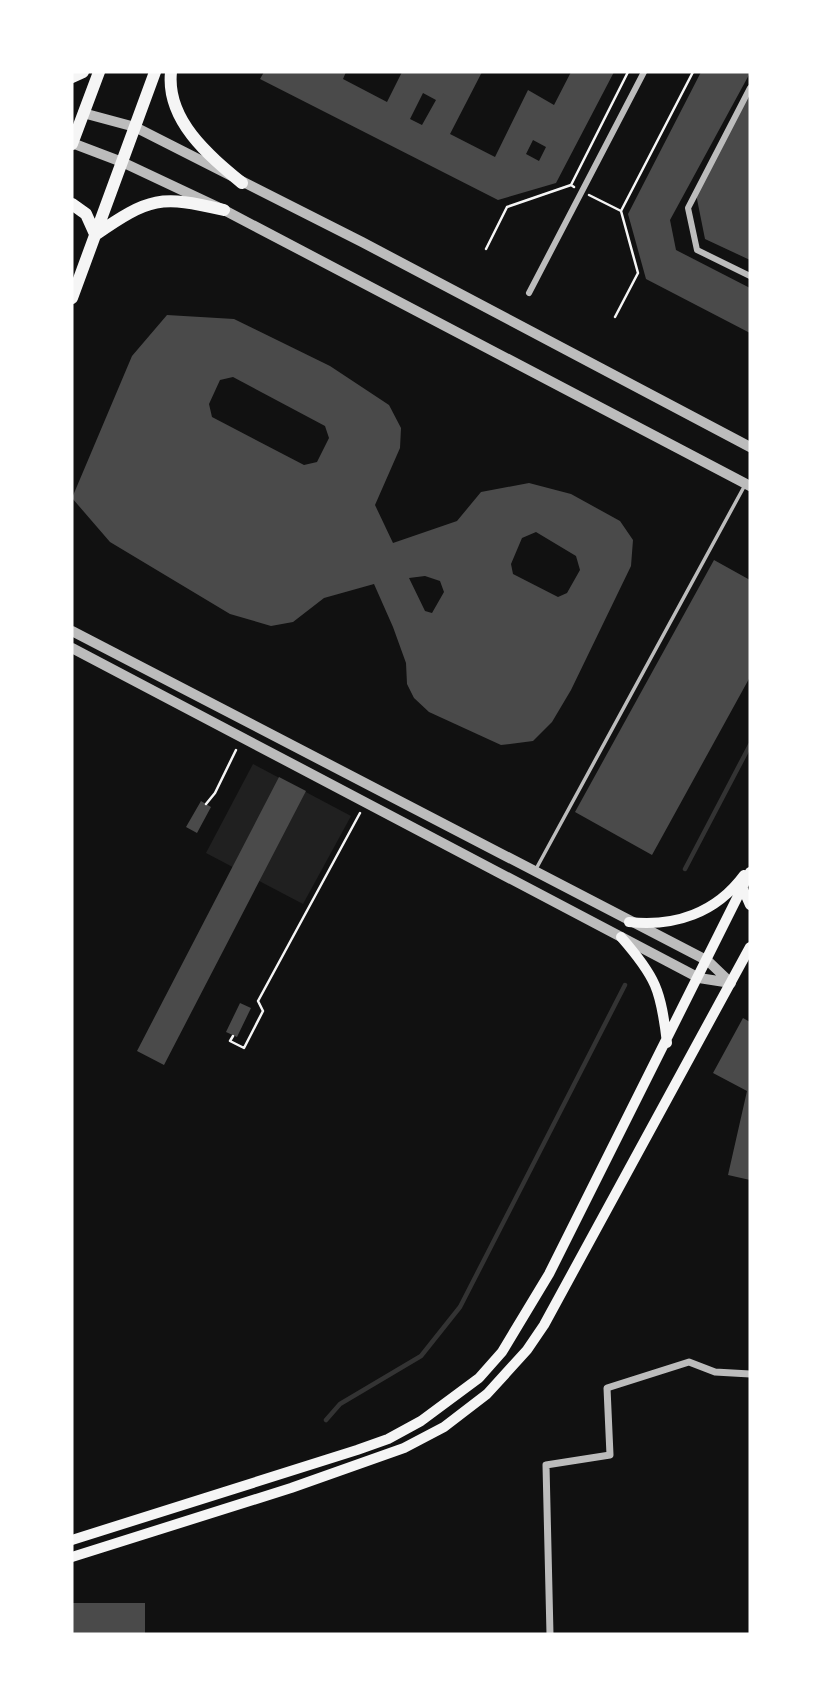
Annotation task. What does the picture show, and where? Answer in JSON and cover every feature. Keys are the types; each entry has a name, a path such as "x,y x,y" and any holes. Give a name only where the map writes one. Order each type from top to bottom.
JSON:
{"main road":[{"path":"72,77 83,72"},
{"path":"72,144 99,72"},
{"path":"72,298 155,72"},
{"path":"171,72 172,94 187,128 208,154 242,183"},
{"path":"95,235 138,206 158,200 179,200 225,210"},
{"path":"72,204 86,214 95,235"},
{"path":"72,1540 388,1438 451,1401 479,1378 519,1327 667,1043 750,870"},
{"path":"629,922 664,924 693,916 735,888 750,870"},
{"path":"743,889 750,905"},
{"path":"621,937 655,982 661,998 667,1043"},
{"path":"72,1557 373,1461 444,1427 487,1394 527,1350 544,1325 750,947"}],"street":[{"path":"529,293 644,72"},
{"path":"750,89 688,208 697,250 750,276"},
{"path":"82,113 135,127 362,242 750,447"},
{"path":"72,144 122,162 225,210 749,484"},
{"path":"72,631 708,961 731,984"},
{"path":"72,648 699,978 731,984"},
{"path":"550,1634 546,1465 610,1455 607,1388 690,1362 715,1372 750,1374"}],"lane":[{"path":"534,873 749,484"}],"path":[{"path":"615,317 638,273 621,211 693,72"},
{"path":"486,250 507,207 571,185"},
{"path":"206,804 215,793 242,737"},
{"path":"233,1036 230,1041 244,1048 262,1011 258,1001 366,802"}],"shaded area":[{"path":"253,764 351,816 303,904 206,853"}],"building":[{"path":"264,72 346,72 343,79 387,102 402,72 482,72 450,134 495,157 528,90 554,105 571,72 614,72 556,183 498,200 260,79","holes":["423,93 436,100 422,125 410,119","533,140 546,147 539,161 526,154"]},
{"path":"701,72 750,73 670,220 676,250 750,288 750,333 646,279 628,214"},
{"path":"750,88 750,260 705,239 696,194"},
{"path":"167,315 234,319 330,366 389,405 401,428 400,448 375,505 393,543 457,521 481,492 529,483 571,494 620,521 633,540 631,566 571,690 552,722 533,741 501,745 429,712 414,698 407,684 406,663 374,584 324,598 293,622 271,626 230,614 110,542 72,498 132,356","holes":["233,377 325,426 329,438 317,462 304,465 212,417 209,404 220,380","536,532 576,556 580,570 567,593 558,597 513,574 511,564 522,538","425,576 440,581 444,592 432,613 425,611 409,578"]},
{"path":"714,560 750,580 750,677 652,855 575,812"},
{"path":"279,777 306,791 164,1065 137,1051"},
{"path":"201,801 211,807 197,833 186,827"},
{"path":"240,1003 251,1008 237,1037 226,1032"},
{"path":"743,1018 750,1022 750,1180 728,1175 747,1091 713,1073"},
{"path":"72,1603 145,1603 145,1634 72,1634"}],"waterway":[{"path":"685,869 750,745"},
{"path":"326,1420 340,1404 421,1356 460,1307 625,985"}]}
